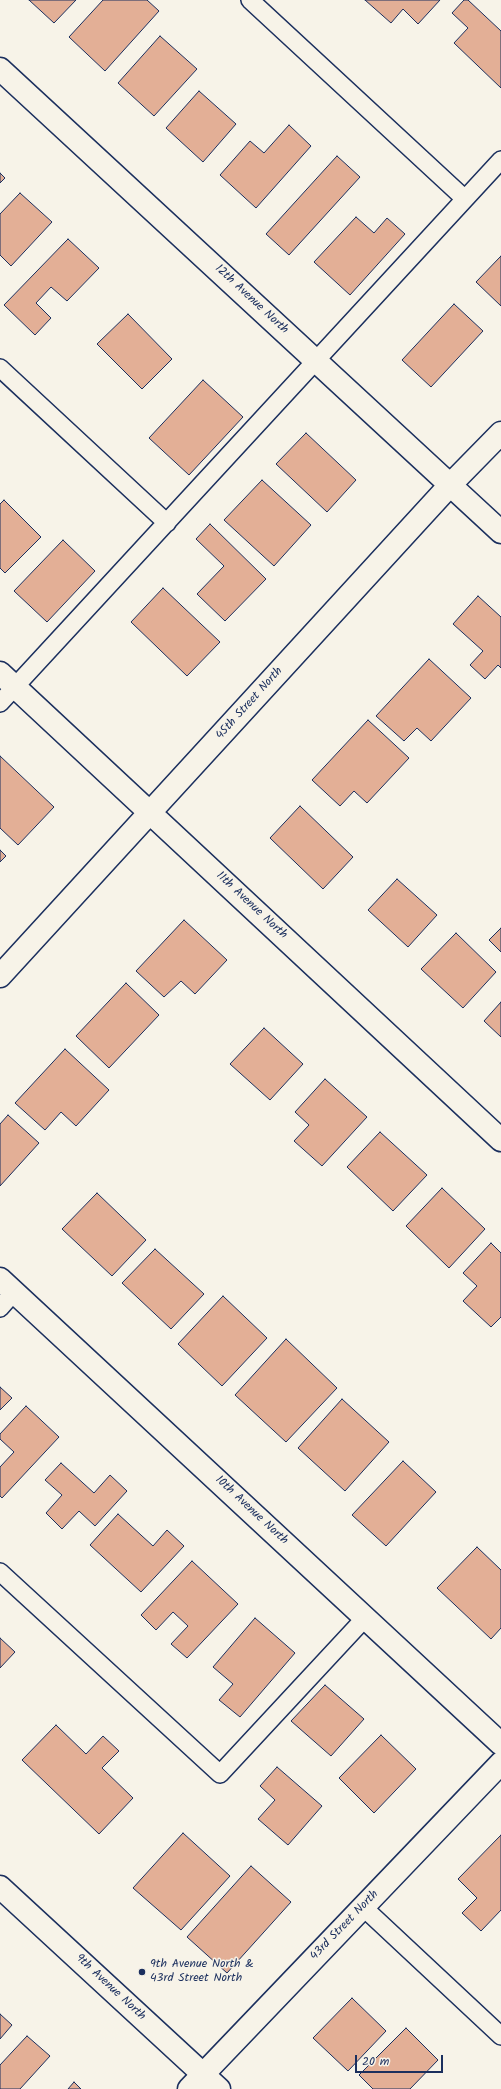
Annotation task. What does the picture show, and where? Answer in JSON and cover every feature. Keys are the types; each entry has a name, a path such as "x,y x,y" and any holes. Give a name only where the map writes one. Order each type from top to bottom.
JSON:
{"street":[{"name":"12th Avenue North","path":"0,70 451,484 501,532"},
{"name":"45th Street North","path":"0,976 451,484 501,433"},
{"name":"11th Avenue North","path":"8,680 501,1140"},
{"name":"10th Avenue North","path":"5,1293 365,1618 501,1744"},
{"name":"43rd Street North","path":"196,2082 501,1763"},
{"name":"9th Avenue North","path":"0,1887 196,2082 219,2089"}],"lane":[{"path":"250,0 465,199"},
{"path":"0,703 8,680 167,523 501,160"},
{"path":"0,368 167,523"},
{"path":"0,1572 220,1774 365,1618"},
{"path":"363,1907 501,2036"}],"building":[{"path":"29,0 76,0 54,23"},
{"path":"103,0 147,0 159,11 105,71 69,37"},
{"path":"365,0 440,0 418,24 403,9 391,23"},
{"path":"464,0 468,0 501,31 501,88 454,43 468,28 452,13"},
{"path":"160,36 197,69 154,116 118,83"},
{"path":"199,91 236,124 203,162 166,128"},
{"path":"289,125 311,146 256,208 220,175 250,141 264,153"},
{"path":"337,156 360,177 289,255 266,234"},
{"path":"0,173 5,178 0,183"},
{"path":"20,193 52,222 11,266 0,255 0,214"},
{"path":"356,217 374,233 387,218 405,234 350,295 314,262"},
{"path":"68,239 99,268 67,301 51,287 36,303 51,318 35,335 4,305"},
{"path":"501,256 501,306 476,282"},
{"path":"454,304 483,331 431,387 402,360"},
{"path":"128,314 172,359 142,389 97,344"},
{"path":"203,380 243,417 189,475 149,438"},
{"path":"306,433 356,480 327,512 276,464"},
{"path":"262,480 311,525 274,566 224,520"},
{"path":"4,500 41,537 5,573 0,568 0,504"},
{"path":"210,524 266,579 225,621 197,594 224,566 196,539"},
{"path":"63,540 95,571 47,622 14,591"},
{"path":"163,588 220,642 187,676 131,622"},
{"path":"478,596 501,617 501,668 498,665 485,679 470,665 483,651 453,624"},
{"path":"429,659 471,698 431,741 417,728 404,741 376,716"},
{"path":"368,720 409,758 367,803 354,791 340,806 312,780"},
{"path":"0,756 54,807 18,845 0,828"},
{"path":"300,806 353,857 323,889 270,838"},
{"path":"0,850 6,856 0,862"},
{"path":"397,879 437,915 408,947 368,910"},
{"path":"184,920 227,960 195,994 181,981 164,997 136,971"},
{"path":"501,928 501,952 489,940"},
{"path":"456,933 496,972 463,1008 421,969"},
{"path":"126,983 159,1015 109,1068 76,1036"},
{"path":"501,1002 501,1037 484,1021"},
{"path":"264,1028 303,1064 270,1100 230,1064"},
{"path":"65,1049 109,1090 76,1126 61,1112 45,1130 15,1103"},
{"path":"325,1079 367,1117 322,1166 294,1141 309,1125 295,1112"},
{"path":"8,1115 39,1143 0,1186 0,1124"},
{"path":"380,1132 427,1175 393,1211 347,1167"},
{"path":"442,1188 485,1229 449,1268 406,1226"},
{"path":"97,1193 146,1240 112,1276 62,1229"},
{"path":"491,1243 501,1253 501,1317 491,1327 463,1301 477,1286 463,1273"},
{"path":"155,1249 204,1294 171,1329 122,1283"},
{"path":"223,1296 267,1338 222,1386 178,1344"},
{"path":"286,1339 337,1388 286,1442 235,1395"},
{"path":"0,1387 12,1398 0,1410"},
{"path":"342,1399 389,1442 345,1491 298,1448"},
{"path":"26,1406 59,1437 2,1498 0,1496 0,1467 14,1452 0,1439 0,1434"},
{"path":"403,1461 436,1492 386,1546 352,1515"},
{"path":"61,1463 94,1493 110,1475 127,1491 95,1526 79,1511 62,1529 46,1513 62,1495 45,1480"},
{"path":"118,1514 153,1546 167,1530 184,1546 141,1592 90,1545"},
{"path":"477,1547 501,1570 501,1628 491,1639 437,1588"},
{"path":"192,1561 238,1604 187,1658 171,1644 188,1626 173,1612 156,1630 141,1615"},
{"path":"255,1618 295,1653 240,1717 219,1700 233,1684 213,1667"},
{"path":"0,1638 15,1652 0,1668"},
{"path":"325,1685 364,1719 331,1756 291,1721"},
{"path":"56,1725 86,1754 103,1736 119,1751 102,1768 133,1798 99,1834 22,1760"},
{"path":"381,1735 416,1769 374,1813 339,1778"},
{"path":"277,1767 322,1806 288,1845 258,1819 275,1800 260,1786"},
{"path":"183,1833 230,1876 181,1930 133,1888"},
{"path":"501,1835 501,1910 481,1931 462,1913 477,1898 458,1879"},
{"path":"251,1866 291,1902 227,1973 187,1937"},
{"path":"352,1998 386,2031 348,2071 313,2038"},
{"path":"0,2014 12,2025 0,2039"},
{"path":"406,2028 438,2060 410,2089 373,2089 359,2075"},
{"path":"27,2036 50,2056 20,2089 0,2089 0,2065"},
{"path":"74,2082 81,2089 68,2089"}],"place":[{"name":"9th Avenue North & 43rd Street North","path":"142,1972"}]}
